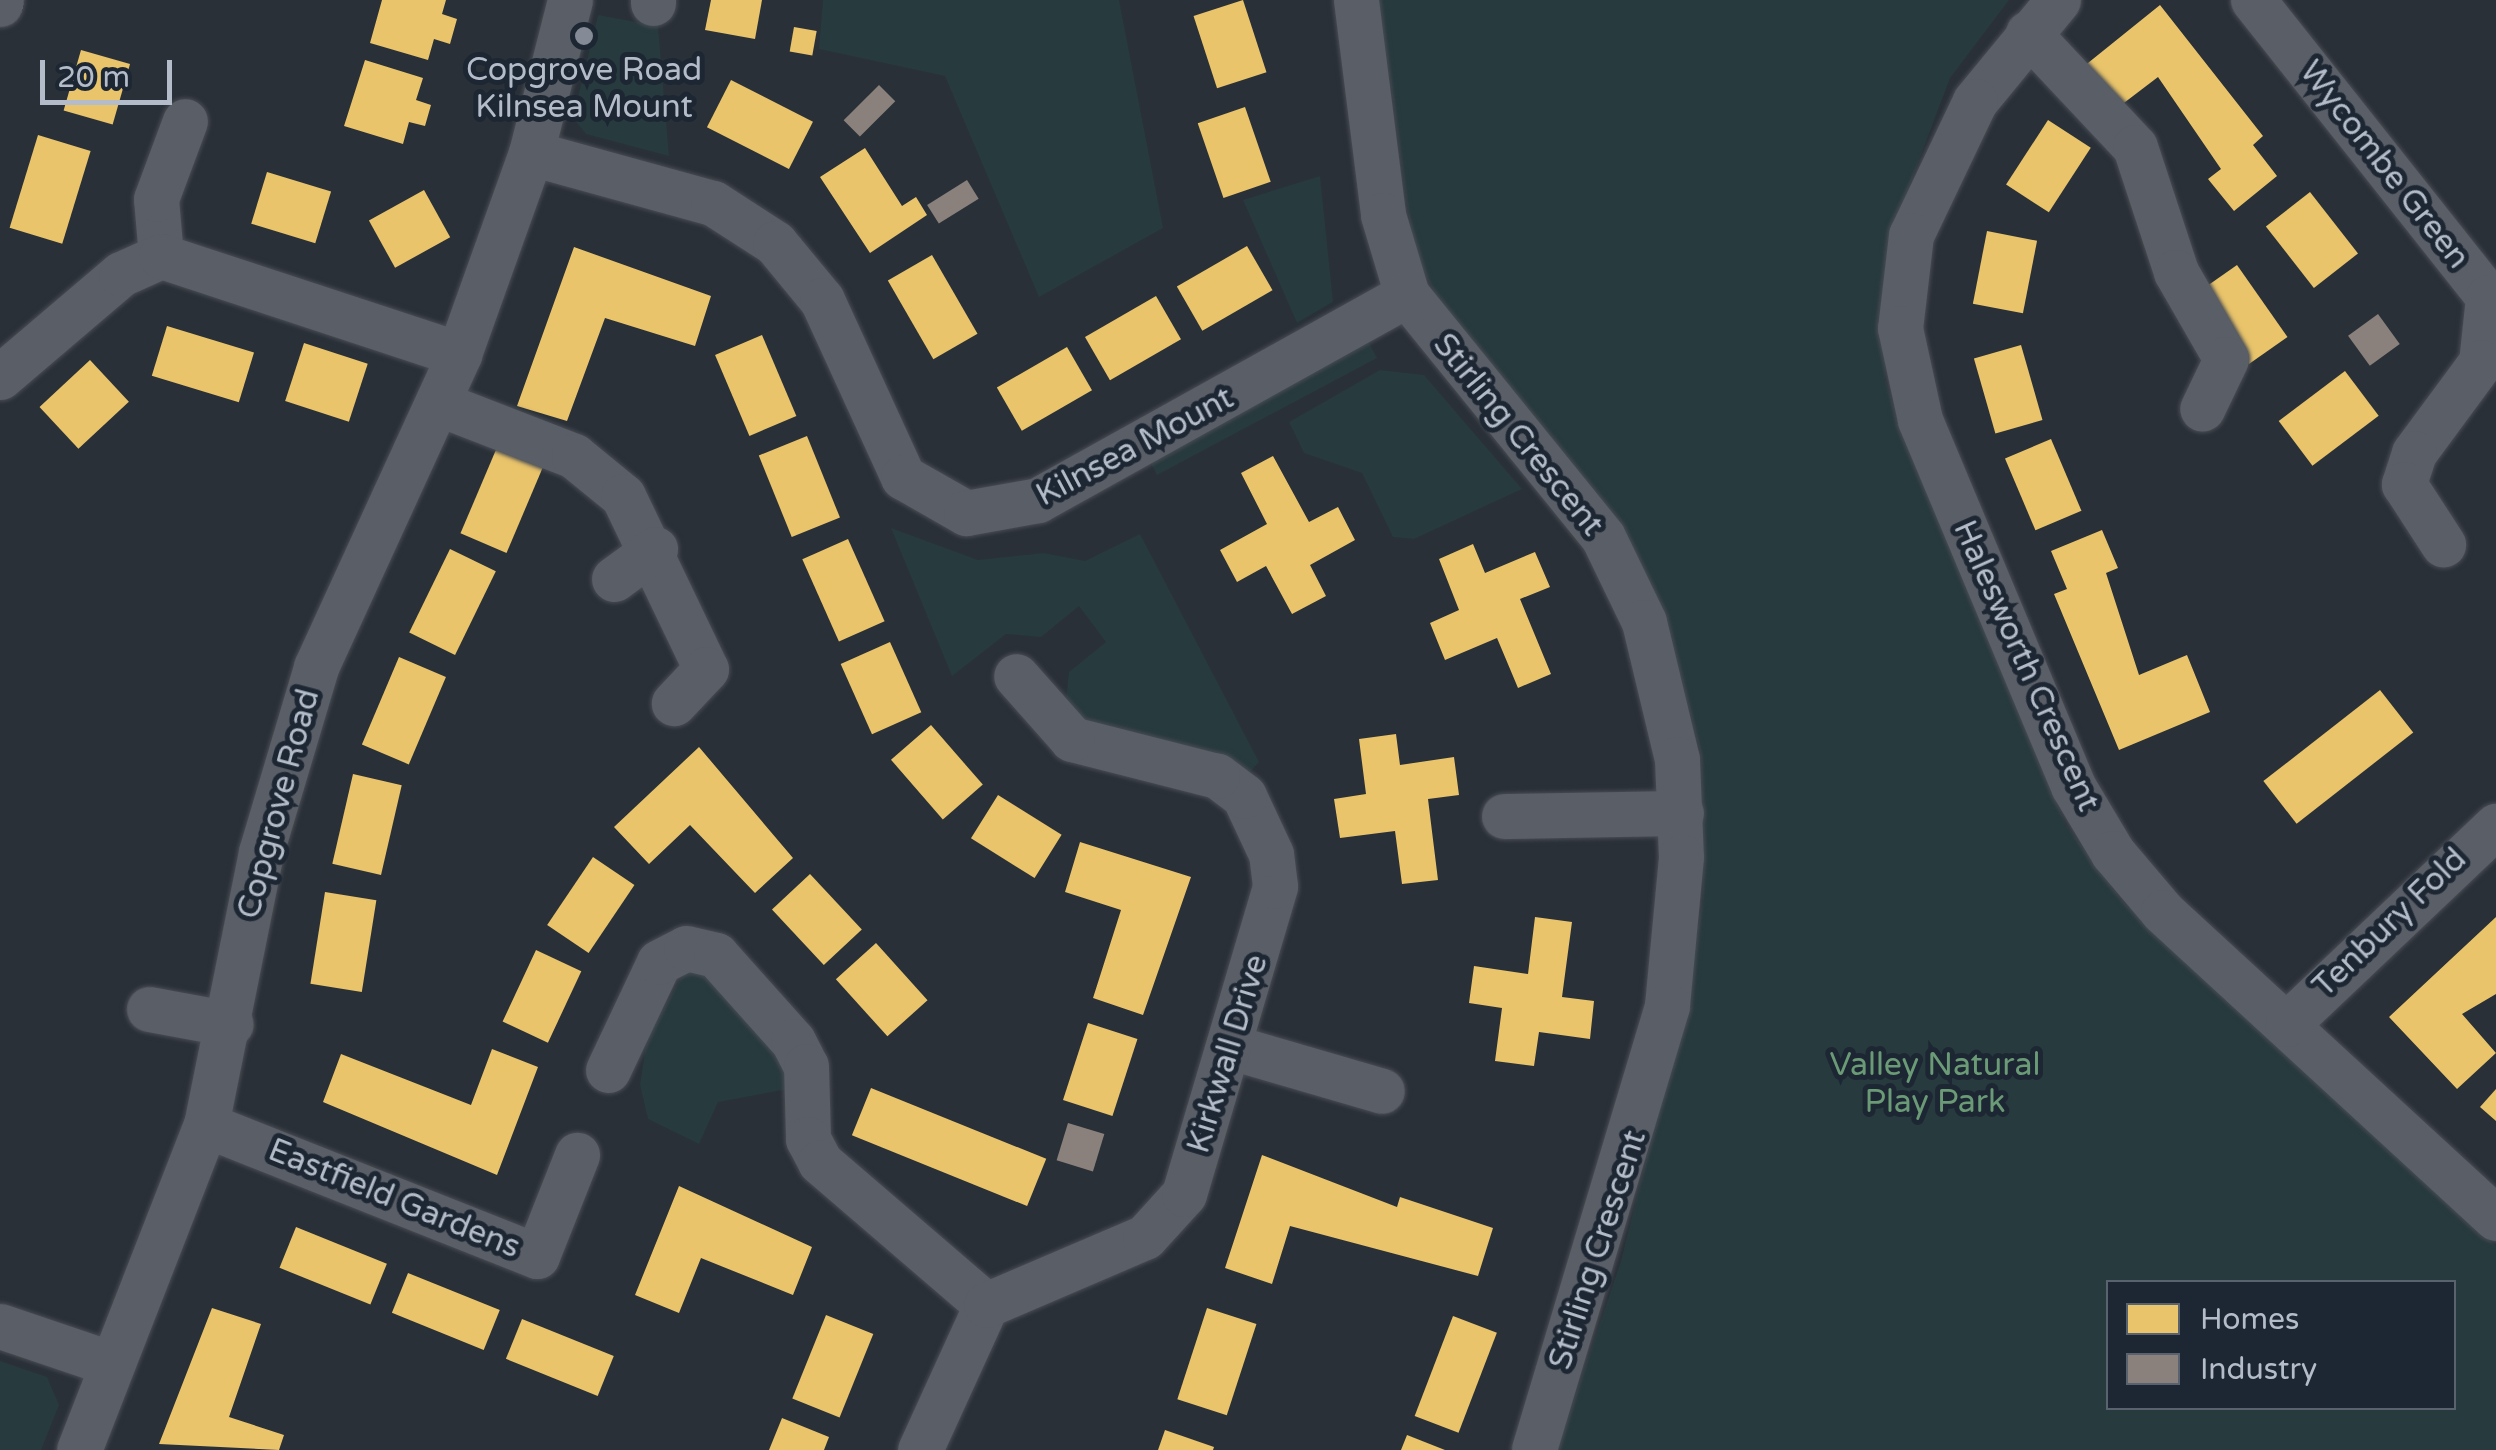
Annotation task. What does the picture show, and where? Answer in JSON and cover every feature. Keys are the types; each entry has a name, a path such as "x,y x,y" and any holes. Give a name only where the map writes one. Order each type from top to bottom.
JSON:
{"street":[{"name":"Copgrove Road","path":"80,1450 206,1124 231,1024 261,852 316,667 440,404 531,154 570,0"},
{"name":"Stirling Crescent","path":"1356,0 1383,215 1407,295 1577,497 1618,564 1658,666 1681,813 1667,1006 1647,1094 1534,1450"},
{"name":"Halesworth Crescent","path":"2058,0 2028,34 1961,126 1911,234 1901,297 1910,390 2092,820 2163,912 2496,1218"},
{"name":"Wycombe Green","path":"2253,0 2488,296 2481,362 2414,453 2404,484 2442,544"},
{"path":"2028,34 2136,147 2176,272 2226,359 2202,409"},
{"path":"161,256 156,199 185,121"},
{"name":"Kilnsea Mount","path":"531,154 714,202 775,243 822,300 895,467 921,494 966,513 1038,500 1407,295"},
{"path":"0,377 120,274 161,256 459,354"},
{"path":"440,404 574,456 623,496 655,548 706,669 674,704"},
{"path":"614,579 655,548"},
{"name":"Kirkwall Drive","path":"986,1305 1120,1250 1168,1218 1184,1194 1271,918 1272,854 1261,823 1218,776 1072,738 1016,676"},
{"path":"1504,816 1681,813"},
{"name":"Tenbury Fold","path":"2287,1024 2496,826"},
{"path":"608,1070 659,962 686,948 716,955 793,1040 806,1066 808,1139 820,1162 986,1305 920,1450"},
{"path":"149,1009 231,1024"},
{"path":"1231,1047 1382,1091"},
{"name":"Eastfield Gardens","path":"206,1124 537,1256 576,1155"},
{"path":"0,1326 112,1364"}],"green space":[{"path":"823,0 1119,0 1163,228 1039,297 945,76 819,49"},
{"name":"Valley Natural Play Park","path":"1379,0 2009,0 1950,78 1887,245 1885,379 1904,438 2065,823 2121,900 2496,1246 2496,1450 1557,1450 1621,1261 1676,1040 1703,901 1701,754 1663,612 1628,539 1438,299 1414,253"},
{"path":"598,15 658,26 669,156 586,134 573,118"},
{"path":"1320,176 1333,302 1297,323 1243,200"},
{"path":"1369,343 1377,358 1157,475 1149,460"},
{"path":"1380,370 1424,375 1522,489 1414,539 1393,537 1362,473 1304,453 1289,422"},
{"path":"891,528 978,560 1044,553 1085,561 1140,534 1259,762 1247,775 1213,757 1101,730 1065,709 1069,672 1106,642 1079,606 1041,637 1006,634 952,676"},
{"path":"685,971 704,972 782,1063 788,1089 718,1102 699,1144 648,1119 640,1085 647,1038"},
{"path":"0,1361 47,1377 59,1405 41,1450 0,1450"}],"building: Homes":[{"path":"382,0 446,0 442,14 457,19 450,44 434,39 428,60 370,43"},
{"path":"711,0 762,0 755,39 705,30"},
{"path":"1243,0 1266,72 1217,88 1194,16"},
{"path":"2160,5 2263,136 2253,145 2277,176 2234,211 2208,179 2221,169 2158,77 2116,109 2083,67"},
{"path":"794,27 817,31 812,56 790,52"},
{"path":"81,50 130,64 113,125 64,111"},
{"path":"365,60 423,78 416,100 431,105 425,126 409,122 403,144 344,126"},
{"path":"731,80 813,122 789,169 707,127"},
{"path":"1245,107 1271,182 1223,198 1198,123"},
{"path":"2048,120 2091,148 2049,212 2006,185"},
{"path":"38,135 91,151 62,244 10,228"},
{"path":"865,148 902,206 916,197 927,215 870,253 820,177"},
{"path":"267,172 331,192 315,243 251,224"},
{"path":"424,190 450,237 395,268 369,221"},
{"path":"2310,192 2358,253 2314,288 2266,226"},
{"path":"1987,231 2037,241 2023,313 1973,304"},
{"path":"1247,246 1272,290 1202,331 1177,286"},
{"path":"574,247 711,296 695,346 605,318 567,421 517,406"},
{"path":"932,255 978,334 933,359 888,280"},
{"path":"2237,265 2287,337 2249,364 2198,292"},
{"path":"1156,296 1181,339 1110,380 1085,337"},
{"path":"167,326 254,353 239,402 152,376"},
{"path":"762,335 796,416 749,436 715,355"},
{"path":"304,343 368,364 349,422 285,401"},
{"path":"2021,345 2042,420 1995,433 1974,359"},
{"path":"1067,347 1092,390 1022,431 997,388"},
{"path":"90,360 129,402 78,449 40,407"},
{"path":"2345,371 2379,416 2312,466 2279,421"},
{"path":"807,436 840,518 792,537 759,455"},
{"path":"2051,439 2081,511 2035,530 2005,459"},
{"path":"498,445 544,465 507,553 460,533"},
{"path":"1273,456 1309,522 1338,507 1355,540 1310,565 1326,596 1292,614 1266,566 1237,582 1220,550 1267,524 1241,473"},
{"path":"2102,530 2118,568 2106,573 2139,675 2187,655 2210,712 2119,750 2054,594 2067,589 2051,551"},
{"path":"848,539 885,621 839,642 802,559"},
{"path":"1473,544 1485,573 1535,552 1550,587 1520,599 1551,674 1518,688 1497,638 1445,660 1430,623 1459,610 1439,559"},
{"path":"450,549 496,571 455,655 409,633"},
{"path":"890,642 921,712 872,734 841,664"},
{"path":"399,657 446,677 409,764 362,744"},
{"path":"2380,690 2413,733 2297,824 2263,781"},
{"path":"931,725 983,785 943,819 891,760"},
{"path":"1396,734 1400,765 1454,757 1459,795 1428,799 1438,880 1402,884 1395,831 1340,838 1334,799 1366,794 1359,739"},
{"path":"699,747 793,858 755,893 690,825 649,864 614,827"},
{"path":"353,774 402,785 381,875 332,864"},
{"path":"998,795 1062,835 1035,878 971,838"},
{"path":"1080,842 1191,877 1143,1015 1093,998 1121,910 1065,892"},
{"path":"593,857 634,885 589,953 547,925"},
{"path":"810,874 862,930 824,965 772,909"},
{"path":"325,892 376,900 362,992 310,984"},
{"path":"1535,917 1572,922 1562,997 1594,1001 1590,1039 1539,1032 1534,1066 1495,1061 1502,1008 1469,1003 1474,966 1528,974"},
{"path":"2496,917 2496,994 2462,1014 2496,1053 2457,1089 2389,1017"},
{"path":"876,943 928,1000 887,1036 836,979"},
{"path":"536,950 581,971 548,1043 503,1022"},
{"path":"1088,1023 1137,1039 1112,1116 1063,1100"},
{"path":"492,1049 538,1067 497,1175 323,1102 341,1054 471,1105"},
{"path":"871,1088 1046,1159 1027,1206 852,1135"},
{"path":"2496,1089 2496,1121 2480,1107"},
{"path":"1262,1155 1397,1207 1400,1197 1493,1228 1478,1276 1290,1226 1272,1284 1225,1268"},
{"path":"679,1186 812,1247 793,1295 701,1258 679,1313 635,1295"},
{"path":"296,1227 387,1264 370,1305 280,1268"},
{"path":"408,1273 500,1310 484,1350 392,1313"},
{"path":"212,1308 261,1324 229,1417 284,1435 279,1450 159,1444"},
{"path":"1207,1308 1256,1324 1227,1415 1177,1399"},
{"path":"826,1315 873,1334 840,1418 792,1398"},
{"path":"1453,1316 1497,1333 1459,1433 1415,1416"},
{"path":"522,1319 614,1356 598,1396 506,1359"},
{"path":"782,1418 829,1437 824,1450 769,1450"},
{"path":"1165,1430 1214,1447 1213,1450 1158,1450"},
{"path":"1407,1435 1445,1450 1401,1450"}],"building: Industry":[{"path":"879,85 895,101 860,137 844,120"},
{"path":"967,180 979,199 939,224 927,205"},
{"path":"2378,314 2400,344 2370,366 2348,336"},
{"path":"1068,1123 1104,1134 1093,1171 1057,1160"}],"place":[{"name":"Copgrove Road Kilnsea Mount","path":"584,36"}]}
